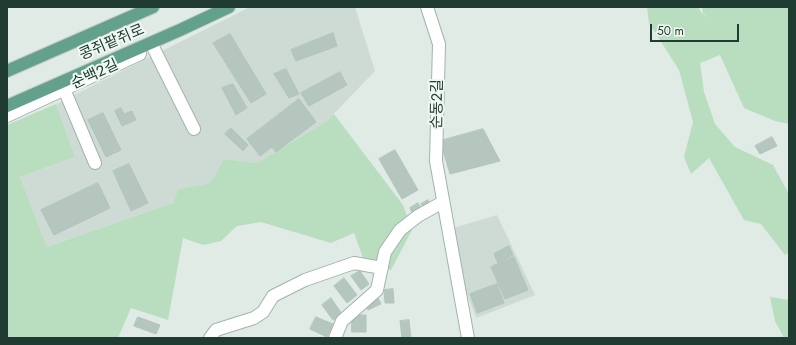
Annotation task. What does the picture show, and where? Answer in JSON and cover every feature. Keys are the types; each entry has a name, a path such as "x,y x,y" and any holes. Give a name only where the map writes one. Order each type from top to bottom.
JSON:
{"main road":[{"name":"콩쥐팥쥐로","path":"7,71 152,7"},
{"name":"콩쥐팥쥐로","path":"7,106 229,7"}],"street":[{"name":"순동2길","path":"427,7 439,44 436,161 468,338"},
{"name":"순백2길","path":"7,116 153,47 180,30"},
{"path":"153,47 194,129"},
{"path":"64,89 95,163"},
{"path":"335,338 342,321 377,290 385,252 400,230 418,216 443,202"},
{"path":"210,338 216,330 254,318 263,312 273,296 305,280 354,263 382,268"}],"shaded area":[{"path":"250,7 355,7 375,71 327,121 257,163 224,159 210,183 178,189 173,203 47,247 20,177 75,157 56,104"},
{"path":"497,215 535,295 476,318 465,289 453,228"}],"green space":[{"path":"647,7 699,7 700,11 711,21 703,13 702,7 789,7 789,124 775,121 744,108 720,55 700,63 704,92 715,124 735,147 773,165 789,194 789,252 785,255 761,224 744,220 709,158 691,174 684,157 693,122 679,70 649,23"},
{"path":"56,104 75,157 20,177 47,247 173,203 178,189 210,183 224,159 257,163 327,121 334,114 403,205 412,230 391,270 363,258 354,233 331,243 261,222 237,226 221,241 203,245 183,238 168,320 131,308 118,338 7,338 7,125"},
{"path":"770,297 789,300 789,338 784,338 775,321"}],"building":[{"path":"333,33 337,46 296,61 291,50"},
{"path":"230,34 266,94 251,103 213,43"},
{"path":"286,69 299,94 289,98 274,74"},
{"path":"340,72 347,85 309,106 301,93"},
{"path":"233,84 247,108 236,115 222,88"},
{"path":"299,99 316,122 276,152 272,147 260,156 247,139"},
{"path":"121,108 124,114 132,111 136,120 122,126 115,111"},
{"path":"103,113 121,150 106,157 88,120"},
{"path":"231,128 248,145 243,151 225,134"},
{"path":"483,129 500,161 450,174 440,141"},
{"path":"772,137 777,146 760,154 755,146"},
{"path":"395,150 418,190 402,199 379,159"},
{"path":"129,164 148,203 131,211 113,171"},
{"path":"98,183 110,208 54,235 41,210"},
{"path":"428,200 430,205 424,209 421,204"},
{"path":"418,203 422,210 413,215 410,208"},
{"path":"509,246 513,255 498,263 494,254"},
{"path":"514,257 528,290 505,299 491,267"},
{"path":"360,271 369,284 361,290 351,276"},
{"path":"344,278 357,295 347,303 334,286"},
{"path":"497,284 504,303 477,313 470,294"},
{"path":"393,289 394,303 385,303 384,290"},
{"path":"331,298 342,314 333,320 322,305"},
{"path":"378,298 381,304 368,310 366,303"},
{"path":"352,315 366,315 366,332 352,332"},
{"path":"138,317 160,325 156,334 134,326"},
{"path":"316,317 333,324 327,337 310,329"},
{"path":"409,320 411,338 402,338 400,321"}]}
